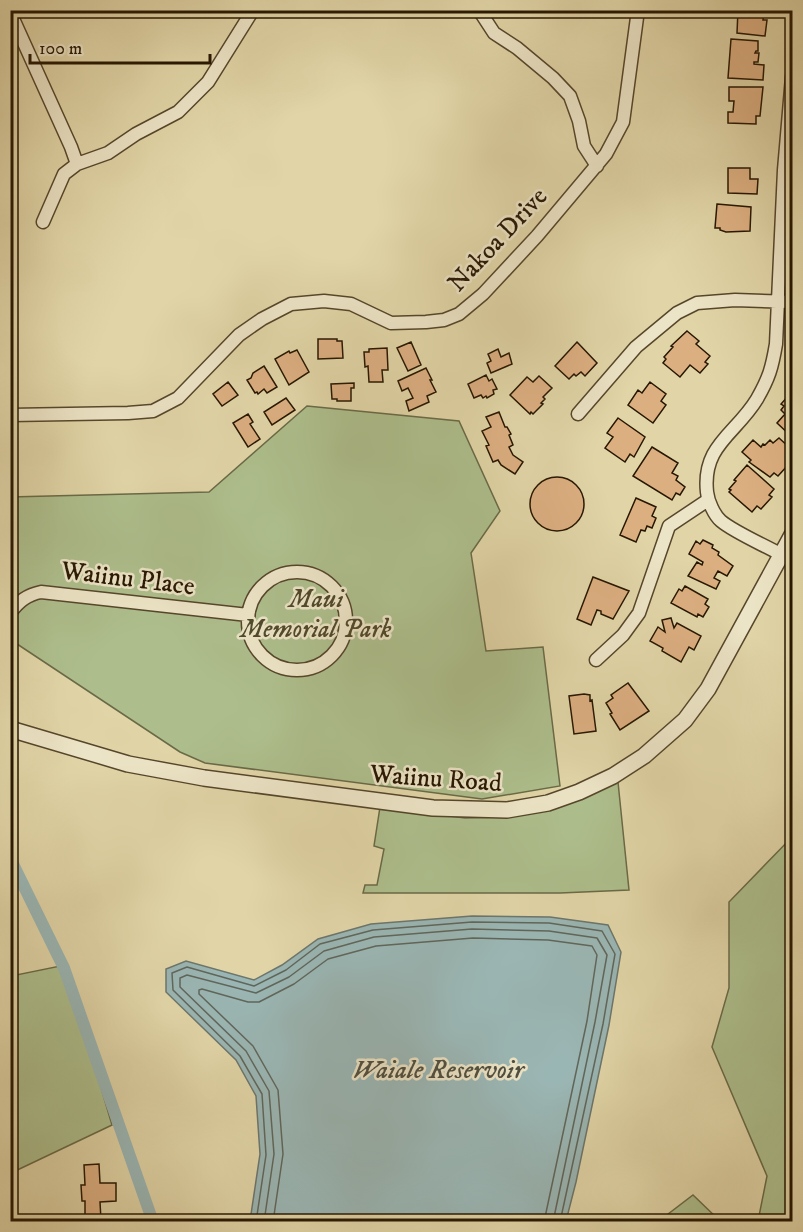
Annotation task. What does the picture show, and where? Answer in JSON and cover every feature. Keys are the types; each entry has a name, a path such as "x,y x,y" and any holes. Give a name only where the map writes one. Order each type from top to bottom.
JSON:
{"street":[{"path":"43,222 64,174 77,164 108,153 136,134 178,112 208,81 253,10"},
{"path":"479,10 494,33 517,48 553,78 570,96 579,121 584,146 597,166"},
{"name":"Nakoa Drive","path":"10,415 153,411 178,398 239,335 262,319 291,304 324,301 351,304 391,323 444,320 459,314 483,294 537,236 606,154 623,122 638,10"},
{"path":"10,12 67,136 77,164"},
{"path":"780,555 720,520 708,500 706,482 708,464 717,447 756,401 772,371 792,77"},
{"path":"578,414 636,348 677,313 697,303 735,300 792,302"},
{"path":"596,660 622,635 639,613 669,526 708,500"},
{"name":"Waiinu Road","path":"10,729 128,764 204,778 434,808 507,810 548,803 613,776 644,756 685,720 708,688 736,640 792,535"},
{"path":"302,572 321,578 335,590 344,607 346,626 340,644 328,659 311,668 292,669 273,664 259,651 250,634 248,615 254,597 266,582 283,574 302,572"},
{"name":"Waiinu Place","path":"10,613 29,595 41,592 248,615"}],"green space":[{"name":"Maui Memorial Park","path":"307,406 459,421 500,511 471,553 486,651 543,647 560,786 482,799 205,763 180,752 11,640 10,497 209,492"},
{"path":"618,782 629,890 560,893 363,893 365,885 377,885 384,849 374,846 380,807 465,818 501,817 581,798"},
{"path":"792,837 792,1221 758,1221 767,1176 712,1047 729,988 729,902"},
{"path":"65,965 112,1125 11,1173 11,976"},
{"path":"693,1195 720,1221 659,1221"}],"water":[{"name":"Waiale Reservoir","path":"472,916 550,917 608,925 621,952 609,1025 566,1221 250,1221 260,1154 256,1096 236,1060 166,992 166,969 186,961 254,980 282,965 318,939 371,924"}],"building":[{"path":"738,10 764,10 763,20 767,20 765,36 737,33"},
{"path":"731,39 758,41 758,51 755,53 759,53 758,62 754,64 764,65 763,80 728,78"},
{"path":"729,87 763,87 760,116 756,116 756,124 728,123 728,112 733,112 734,101 729,101"},
{"path":"728,168 750,168 750,179 758,179 757,194 728,193"},
{"path":"717,204 751,207 750,231 726,232 715,228"},
{"path":"687,331 699,341 696,344 710,356 705,362 708,364 700,373 690,365 680,377 663,363 666,359 664,357 673,347 671,346"},
{"path":"318,339 342,341 343,358 318,359"},
{"path":"411,342 421,365 408,371 397,348"},
{"path":"577,342 597,363 585,376 581,372 569,379 555,366"},
{"path":"387,348 388,370 382,370 383,382 369,382 364,352 369,352 369,349"},
{"path":"498,349 501,357 509,353 512,364 491,373 487,363 491,361 488,354"},
{"path":"297,350 309,372 289,385 275,359 289,351 290,353"},
{"path":"264,366 277,387 267,393 264,389 258,394 247,380"},
{"path":"426,368 436,392 427,396 429,402 409,411 406,401 413,398 408,388 402,391 398,381"},
{"path":"486,375 489,381 492,379 497,389 493,390 494,394 487,398 481,395 474,398 468,384"},
{"path":"539,376 552,388 543,397 545,399 541,403 543,404 533,414 531,412 530,414 510,395 527,377 533,382"},
{"path":"228,382 238,395 222,406 213,394"},
{"path":"650,382 666,394 661,401 666,405 653,423 628,405 638,390 642,393"},
{"path":"354,383 354,388 351,388 351,401 332,399 331,384"},
{"path":"789,395 792,398 792,437 777,423 785,414 781,410 784,406 781,404"},
{"path":"286,398 295,410 272,425 264,412"},
{"path":"499,412 505,427 511,434 509,435 513,445 509,447 513,455 523,462 515,474 501,465 498,460 493,462 486,446 489,445 482,431 491,427 486,417"},
{"path":"248,414 253,422 250,424 260,439 248,447 233,423"},
{"path":"618,418 645,437 634,457 630,454 625,462 605,448 613,437 607,433"},
{"path":"779,438 791,449 786,454 791,458 778,476 774,473 770,477 749,462 751,460 742,452 753,440 761,447 770,440 773,443"},
{"path":"652,447 678,463 672,473 678,476 676,480 685,487 680,495 676,493 672,500 633,476"},
{"path":"747,465 774,489 769,495 772,497 761,509 757,506 752,512 729,492 736,481 734,480"},
{"path":"557,477 567,479 576,485 582,494 584,504 582,514 576,523 567,529 557,531 547,529 538,523 532,514 530,504 532,494 538,485 547,479"},
{"path":"636,498 656,507 652,516 656,518 652,528 647,526 645,531 641,530 636,542 620,535"},
{"path":"703,540 713,545 712,548 719,552 718,555 733,566 727,576 718,571 714,578 720,581 716,589 688,576 697,562 702,565 703,562 689,554 696,541 700,544"},
{"path":"593,577 629,591 613,619 597,610 591,625 577,619"},
{"path":"685,586 708,599 705,604 709,607 703,617 698,614 697,617 671,603 679,589 682,591"},
{"path":"671,618 674,628 677,623 701,636 694,650 689,647 681,662 650,641 658,627 665,632 662,620"},
{"path":"628,683 649,711 620,730 606,703 613,698 611,695"},
{"path":"590,695 590,701 592,700 596,731 574,734 569,696"},
{"path":"99,1164 100,1183 116,1183 116,1201 100,1202 101,1220 85,1221 85,1201 82,1201 81,1185 85,1185 84,1165"}],"waterway":[{"path":"10,858 64,968 153,1222"}]}
